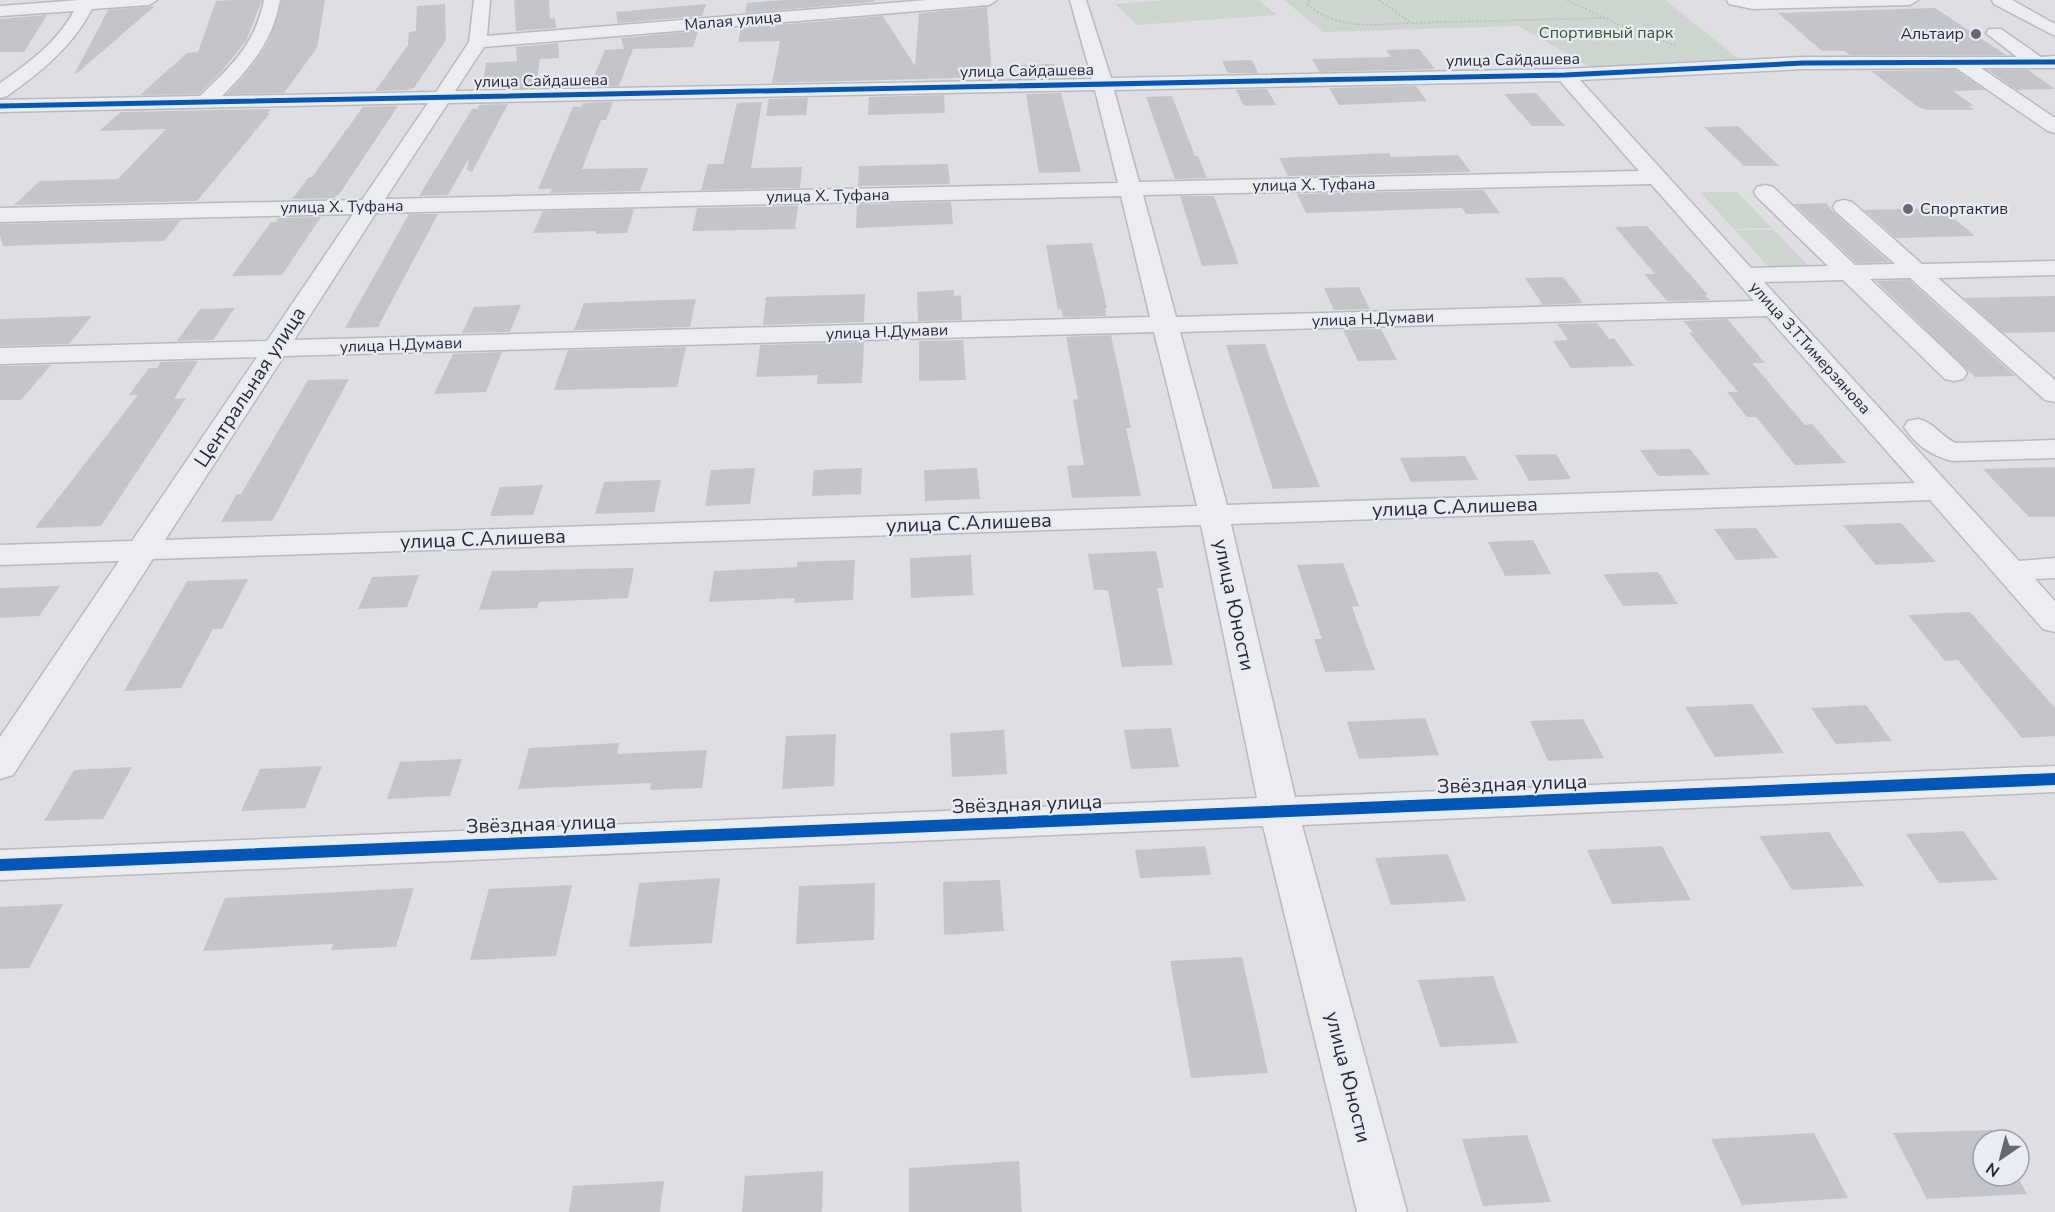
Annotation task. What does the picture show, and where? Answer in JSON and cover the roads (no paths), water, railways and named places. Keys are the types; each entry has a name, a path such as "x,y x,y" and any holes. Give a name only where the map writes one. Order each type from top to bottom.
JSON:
{"street":[{"path":"0,11 149,0"},
{"path":"205,102 248,59 270,20 272,0"},
{"name":"Центральная улица","path":"0,766 478,42 482,0"},
{"name":"Малая улица","path":"478,42 989,0"},
{"name":"улица Юности","path":"1078,0 1103,84 1214,515 1279,812 1382,1212"},
{"path":"1735,0 1753,4 1910,0"},
{"path":"2000,0 2055,32"},
{"path":"0,93 38,66 59,46 75,26 86,5"},
{"path":"1995,33 2039,59"},
{"path":"1946,46 1964,54 2039,59"},
{"name":"улица Сайдашева","path":"0,106 1564,75 1803,63 2039,59"},
{"path":"1960,62 2055,127"},
{"path":"1865,63 1887,79 1894,81"},
{"path":"1901,63 1923,78 1922,81"},
{"name":"улица З.Т.Тимерзянова","path":"1564,75 2055,621"},
{"path":"2019,103 2050,102"},
{"name":"улица Х. Туфана","path":"0,215 1656,177"},
{"path":"1765,192 1954,373"},
{"path":"1844,207 2055,394"},
{"path":"1745,275 2055,268"},
{"name":"улица Н.Думави","path":"0,356 1774,308"},
{"path":"1918,427 1934,444 1952,452 2055,449"},
{"name":"улица С.Алишева","path":"0,555 1938,491"},
{"path":"2009,571 2055,568"},
{"name":"Звёздная улица","path":"0,865 2055,779"}],"place":[{"name":"Альтаир","path":"1976,34"},
{"name":"Спортактив","path":"1908,209"}],"park label":[{"name":"Спортивный парк","path":"1606,33"}]}
